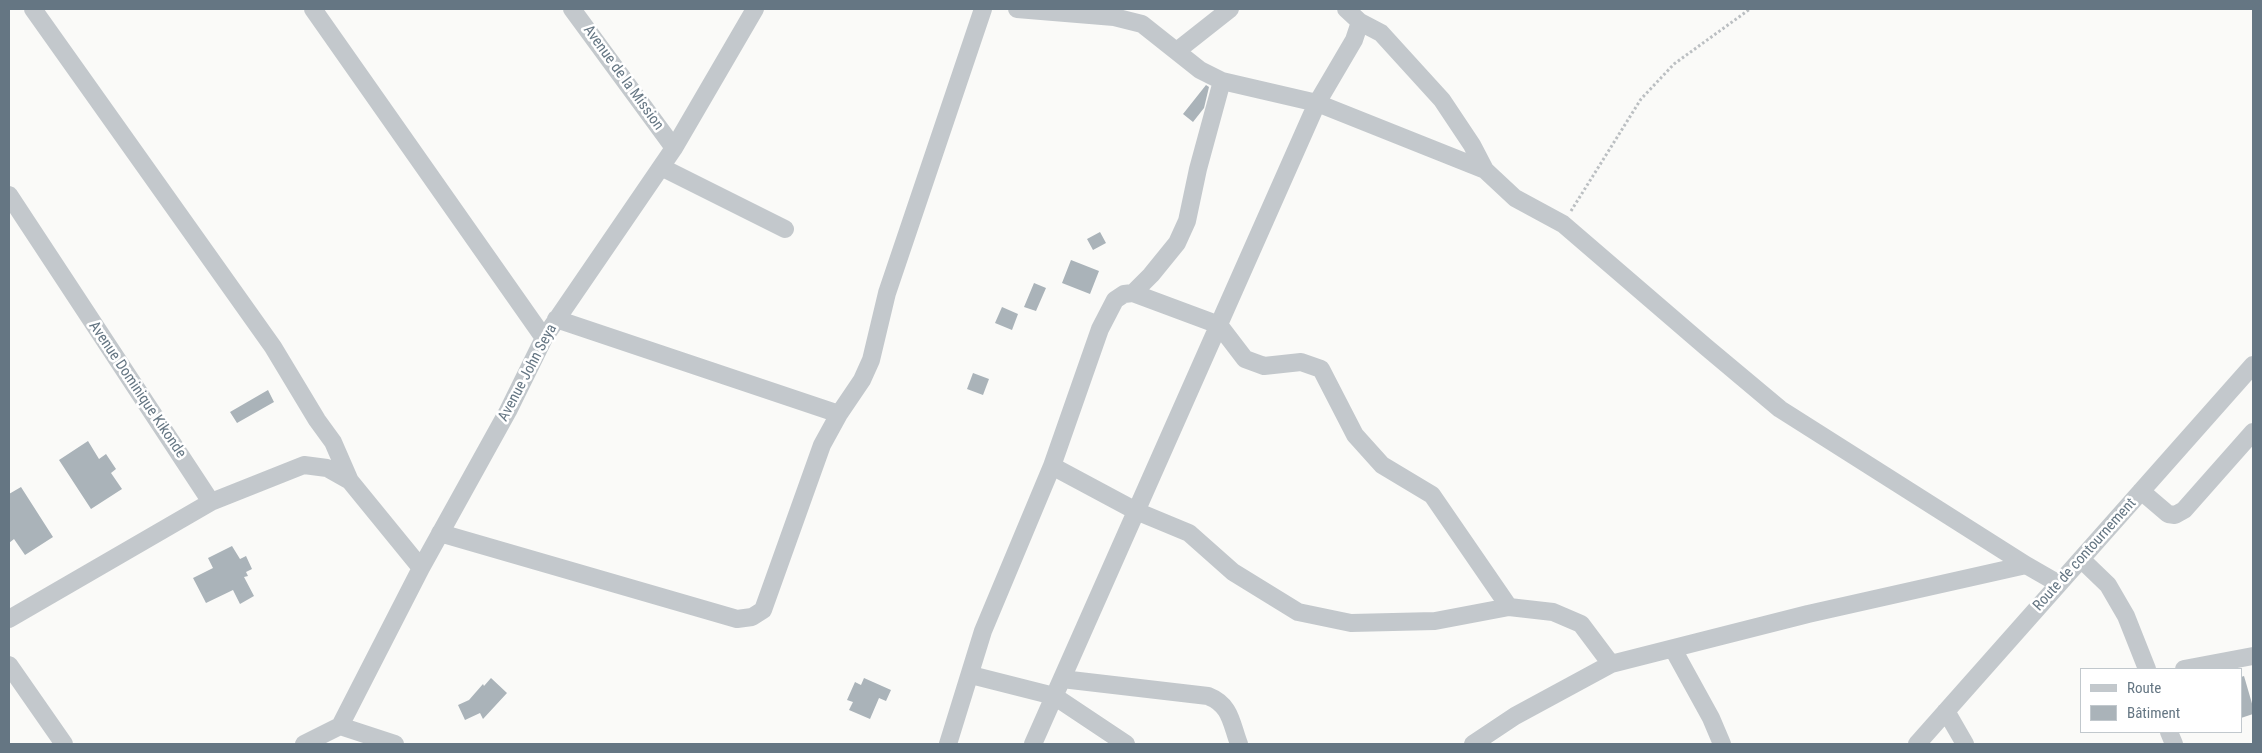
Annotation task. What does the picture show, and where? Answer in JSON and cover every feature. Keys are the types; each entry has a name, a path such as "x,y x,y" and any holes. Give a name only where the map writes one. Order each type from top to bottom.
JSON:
{"street":[{"path":"33,9 273,347 317,420 333,442 350,481 421,568"},
{"path":"313,9 544,338"},
{"name":"Avenue de la Mission","path":"572,9 674,148"},
{"name":"Avenue John Seya","path":"340,726 421,568 508,411 544,338 674,148 755,9"},
{"path":"440,533 737,619 752,617 763,610 822,445 839,414 862,380 871,360 887,293 983,9"},
{"path":"1017,9 1114,17 1142,24 1178,50 1200,70 1222,81 1317,103 1485,170"},
{"path":"1178,50 1230,9"},
{"path":"1346,9 1360,22 1381,33 1442,100 1472,145 1485,170 1515,198 1563,224 1780,408 2026,565 2059,584"},
{"path":"1033,744 1317,103 1354,40 1360,22"},
{"path":"1133,294 1177,243 1186,221 1222,81"},
{"path":"661,167 785,229"},
{"name":"Avenue Dominique Kikonde","path":"9,195 211,502"},
{"path":"948,744 971,675 983,631 1052,466 1100,329 1115,300 1124,294 1133,294 1219,325 1245,359 1264,366 1301,362 1321,369 1355,435 1382,466 1432,495 1509,607"},
{"path":"556,320 839,414"},
{"name":"Route de contournement","path":"1917,744 2253,365"},
{"path":"2141,492 2168,514 2175,515 2184,510 2253,432"},
{"path":"9,619 211,502 304,465 327,468 350,481"},
{"path":"1052,466 1136,511 1189,533 1233,572 1298,612 1351,623 1425,622 1509,607 1553,612 1581,624 1611,664"},
{"path":"2081,559 2108,585 2126,616 2147,668"},
{"path":"1473,744 1515,716 1611,664 1808,614 2026,565"},
{"path":"1673,649 1711,718 1722,744"},
{"path":"2189,668 2253,656"},
{"path":"10,671 64,744"},
{"path":"971,675 1054,696 1126,744"},
{"path":"1062,679 1208,696 1220,700 1227,709 1239,744"},
{"path":"1946,711 1965,744"},
{"path":"304,744 340,726 395,744"}],"path":[{"path":"1563,224 1641,99 1674,64 1750,9"}],"building":[{"path":"1206,85 1209,87 1204,108 1193,122 1183,114"},
{"path":"1100,232 1106,243 1093,250 1087,239"},
{"path":"1071,260 1099,271 1090,294 1062,283"},
{"path":"1034,283 1046,288 1036,311 1024,307"},
{"path":"1002,307 1018,314 1012,330 995,323"},
{"path":"973,373 989,379 983,395 967,389"},
{"path":"268,390 274,402 237,423 230,412"},
{"path":"88,441 99,459 106,454 116,469 111,473 122,489 91,509 59,460"},
{"path":"21,487 53,537 25,555 14,539 9,543 9,494"},
{"path":"232,546 240,559 246,556 252,569 246,572 248,576 244,577 254,596 240,604 233,590 206,603 193,578 213,568 208,558"},
{"path":"2244,676 2253,707 2253,714 2242,718 2242,677"},
{"path":"491,678 507,693 483,719 480,713 465,720 458,705 469,700"},
{"path":"864,678 891,690 886,701 879,698 870,719 849,710 853,702 847,700 855,682 861,685"}]}
